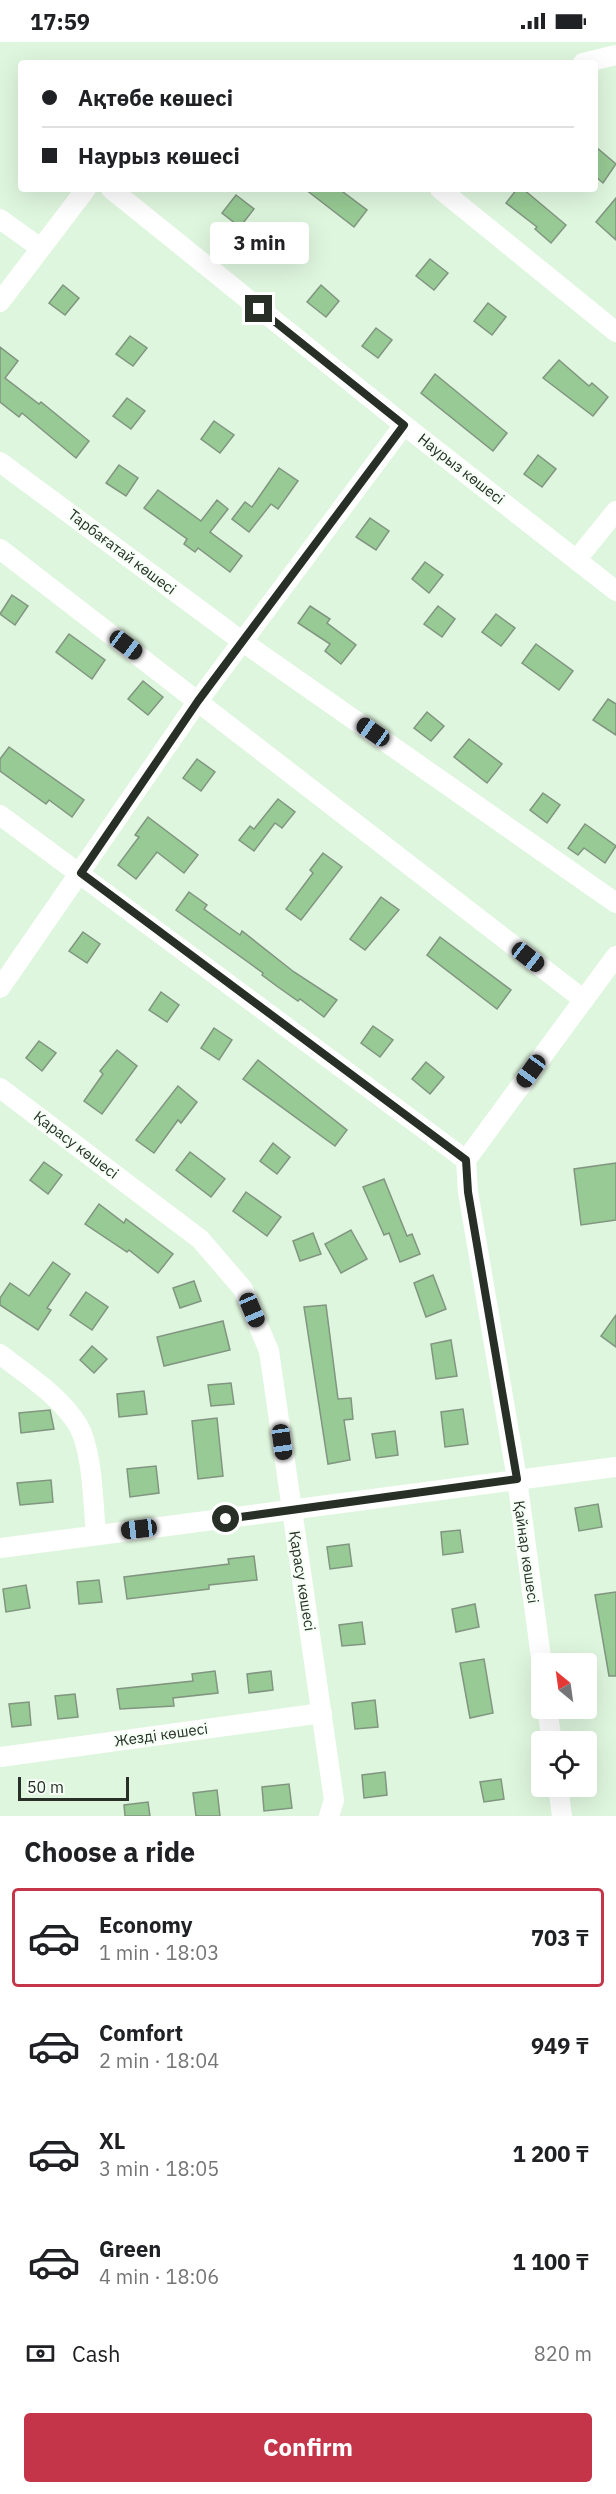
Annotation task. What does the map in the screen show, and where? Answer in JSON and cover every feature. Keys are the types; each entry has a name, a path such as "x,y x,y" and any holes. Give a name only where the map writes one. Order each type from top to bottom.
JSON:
{"street":[{"path":"595,60 616,55"},
{"path":"0,302 84,192"},
{"name":"Наурыз көшесі","path":"115,192 404,425 616,591"},
{"path":"444,192 616,332"},
{"path":"0,219 39,248"},
{"path":"0,988 198,701 404,425"},
{"name":"Тарбағатай көшесі","path":"0,462 243,642 616,903"},
{"path":"577,560 616,511"},
{"path":"0,549 584,1000"},
{"path":"0,815 466,1160 616,956"},
{"name":"Қарасу көшесі","path":"0,1088 201,1239 243,1289 269,1351 322,1713 332,1808"},
{"name":"Қайнар көшесі","path":"466,1160 468,1192 517,1479 540,1653"},
{"path":"0,1354 55,1396 79,1427 86,1452 96,1534"},
{"path":"0,1548 616,1467"},
{"name":"Жезді көшесі","path":"0,1757 322,1713"},
{"path":"559,1797 562,1816"}],"building":[{"path":"598,149 616,164 603,183 598,179"},
{"path":"309,192 343,192 367,210 354,227"},
{"path":"515,192 527,192 566,225 551,243 535,229 537,227 506,203"},
{"path":"236,195 254,209 240,227 222,213"},
{"path":"616,198 616,240 596,222"},
{"path":"430,259 448,273 434,290 416,276"},
{"path":"63,285 79,298 65,315 49,303"},
{"path":"321,285 339,301 326,317 307,302"},
{"path":"488,303 506,317 492,335 474,321"},
{"path":"376,328 392,340 378,358 362,346"},
{"path":"130,336 147,348 133,366 116,354"},
{"path":"0,347 18,361 5,378 39,404 41,402 89,441 76,458 22,413 19,417 0,402"},
{"path":"559,360 589,386 592,383 608,397 593,416 543,378"},
{"path":"435,374 507,433 493,451 421,393"},
{"path":"127,398 145,411 131,429 113,416"},
{"path":"214,421 234,435 220,453 201,439"},
{"path":"538,455 556,469 542,487 524,474"},
{"path":"119,465 138,478 126,496 106,483"},
{"path":"279,468 298,481 278,509 271,504 249,532 232,519 245,502 252,507"},
{"path":"158,490 201,521 217,500 228,509 210,532 242,556 230,572 198,548 195,552 184,544 187,539 144,508"},
{"path":"370,518 389,531 376,550 356,537"},
{"path":"425,562 443,575 429,593 412,579"},
{"path":"12,595 28,606 15,625 0,614"},
{"path":"310,606 330,619 327,623 356,645 341,664 325,651 330,644 298,623"},
{"path":"438,606 455,619 442,637 424,624"},
{"path":"496,614 515,628 501,646 482,632"},
{"path":"69,634 105,660 92,679 56,652"},
{"path":"536,644 573,671 559,690 522,663"},
{"path":"143,681 163,697 148,715 128,699"},
{"path":"608,699 616,704 616,735 593,720"},
{"path":"427,712 444,726 431,741 414,728"},
{"path":"469,739 502,764 487,783 454,757"},
{"path":"9,747 84,800 72,817 49,800 46,804 0,771 0,759"},
{"path":"197,759 215,772 201,791 183,778"},
{"path":"543,793 560,805 547,823 530,810"},
{"path":"278,799 295,812 282,828 275,823 254,851 239,840 250,826 254,829"},
{"path":"148,817 198,855 184,873 157,852 136,879 118,865 139,837 135,835"},
{"path":"585,824 616,846 605,863 584,848 578,855 568,848"},
{"path":"323,853 342,867 301,920 286,909 313,873 310,870"},
{"path":"189,892 207,905 204,909 240,935 242,931 294,972 337,1000 324,1017 300,999 298,1001 278,987 262,975 263,973 176,910"},
{"path":"381,897 399,910 365,950 350,939"},
{"path":"83,932 100,944 87,963 69,951"},
{"path":"440,937 511,990 497,1009 427,955"},
{"path":"161,992 179,1005 167,1022 149,1010"},
{"path":"373,1026 393,1040 380,1057 361,1043"},
{"path":"214,1028 232,1040 219,1060 201,1048"},
{"path":"39,1041 56,1053 42,1071 26,1058"},
{"path":"117,1050 137,1066 102,1114 84,1101 103,1074 100,1071"},
{"path":"258,1060 347,1130 335,1146 243,1079"},
{"path":"426,1062 444,1077 430,1094 412,1079"},
{"path":"178,1086 197,1102 181,1123 178,1120 154,1153 136,1140"},
{"path":"273,1143 290,1157 277,1174 260,1161"},
{"path":"190,1152 225,1179 211,1197 176,1170"},
{"path":"44,1162 62,1175 48,1194 30,1180"},
{"path":"616,1163 616,1220 581,1225 574,1169"},
{"path":"384,1179 407,1236 412,1234 420,1254 400,1262 389,1233 384,1235 363,1187"},
{"path":"246,1192 281,1217 267,1236 233,1211"},
{"path":"99,1204 124,1223 126,1219 173,1254 158,1273 129,1250 127,1252 85,1224"},
{"path":"351,1230 367,1259 341,1273 325,1244"},
{"path":"313,1233 321,1254 300,1261 293,1241"},
{"path":"53,1262 70,1274 47,1308 51,1310 38,1330 0,1305 0,1298 10,1283 29,1296"},
{"path":"433,1275 446,1309 426,1317 414,1283"},
{"path":"194,1281 201,1301 180,1308 173,1288"},
{"path":"86,1292 108,1307 92,1330 70,1315"},
{"path":"326,1305 338,1399 351,1398 353,1419 344,1420 350,1460 328,1464 304,1307"},
{"path":"616,1315 616,1347 601,1336"},
{"path":"223,1321 230,1350 164,1366 157,1337"},
{"path":"451,1340 457,1376 436,1379 431,1344"},
{"path":"92,1346 107,1359 94,1373 80,1360"},
{"path":"231,1383 234,1404 211,1406 208,1385"},
{"path":"144,1391 147,1414 119,1417 117,1394"},
{"path":"463,1409 468,1444 445,1447 441,1412"},
{"path":"50,1410 54,1429 21,1433 19,1413"},
{"path":"217,1418 223,1476 198,1479 192,1421"},
{"path":"395,1431 398,1455 376,1458 372,1434"},
{"path":"156,1466 159,1493 130,1497 127,1469"},
{"path":"51,1480 53,1502 20,1505 17,1483"},
{"path":"598,1504 602,1527 579,1531 575,1508"},
{"path":"460,1530 463,1552 443,1555 441,1532"},
{"path":"349,1544 352,1566 330,1569 327,1547"},
{"path":"254,1556 257,1580 209,1585 209,1589 127,1599 124,1577 229,1564 228,1559"},
{"path":"99,1580 102,1602 79,1604 77,1582"},
{"path":"26,1585 30,1608 6,1612 3,1589"},
{"path":"616,1592 616,1676 609,1676 595,1595"},
{"path":"475,1604 479,1627 456,1632 452,1609"},
{"path":"362,1622 365,1644 342,1646 339,1625"},
{"path":"484,1659 493,1713 470,1718 460,1663"},
{"path":"215,1671 218,1693 173,1698 174,1706 120,1709 117,1689 193,1681 192,1674"},
{"path":"271,1671 273,1690 249,1693 247,1674"},
{"path":"75,1694 78,1717 58,1719 55,1696"},
{"path":"375,1700 378,1727 355,1729 352,1703"},
{"path":"29,1702 31,1725 12,1727 9,1704"},
{"path":"385,1772 387,1795 364,1798 362,1775"},
{"path":"501,1779 504,1799 484,1802 480,1782"},
{"path":"289,1784 292,1808 264,1811 262,1787"},
{"path":"217,1790 220,1816 196,1816 193,1793"},
{"path":"148,1802 150,1816 125,1816 124,1805"}],"route":[{"path":"226,1519 517,1479 468,1192 466,1160 81,873 198,701 404,425 259,309"}]}
